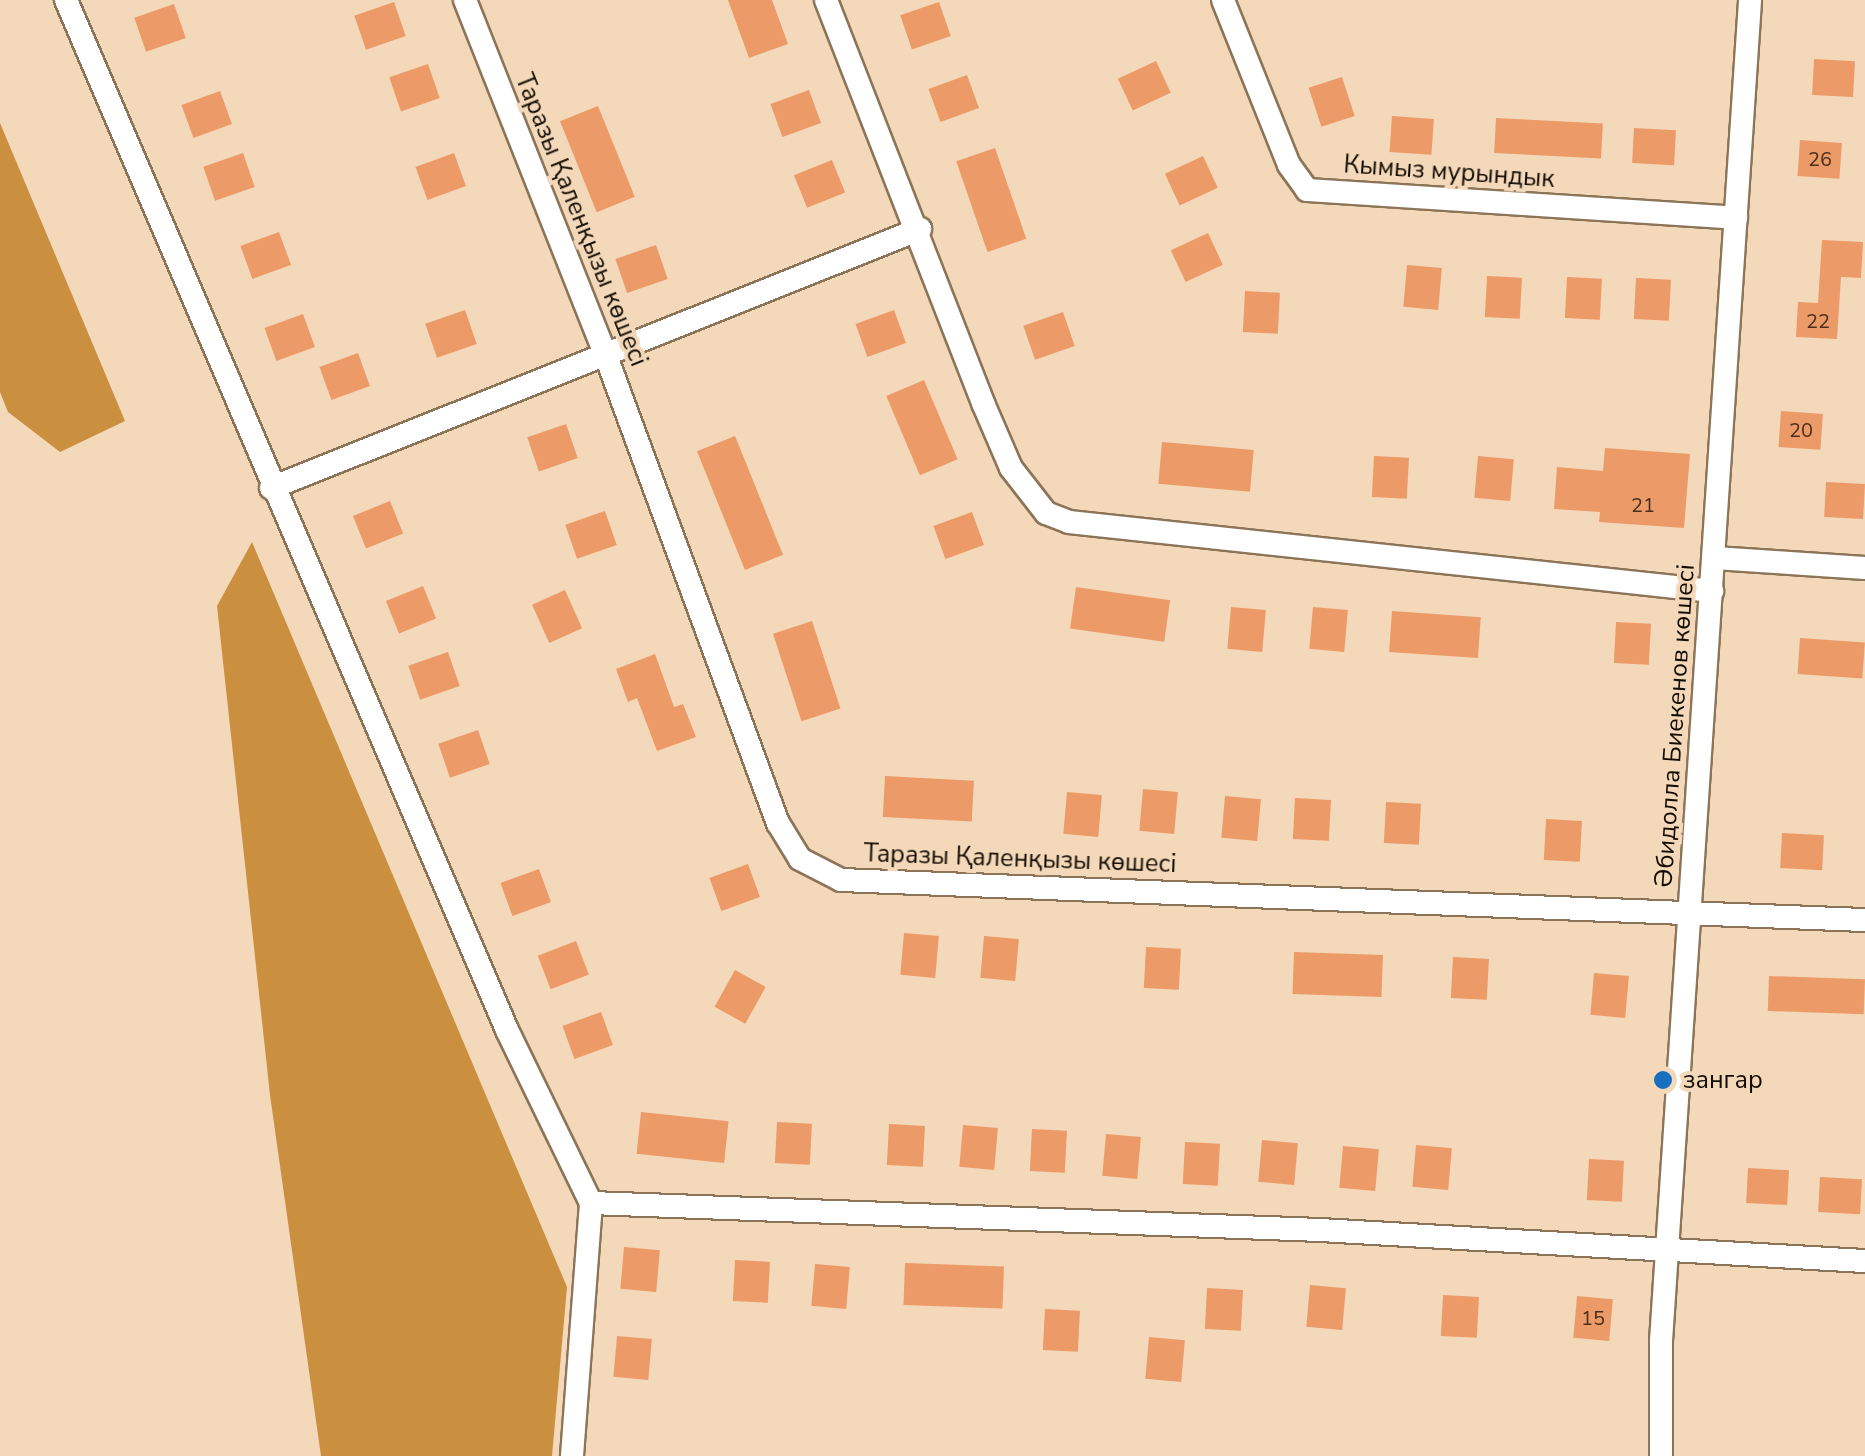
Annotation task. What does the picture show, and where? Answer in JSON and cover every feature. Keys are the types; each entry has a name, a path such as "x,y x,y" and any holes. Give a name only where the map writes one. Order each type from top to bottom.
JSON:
{"street":[{"path":"66,0 271,488 507,1030 591,1203 572,1456"},
{"name":"Таразы Қаленқызы көшесі","path":"464,0 606,356 778,824 800,859 841,880 1865,920"},
{"path":"826,0 920,228 1004,452 1046,513 1068,522 1712,591"},
{"name":"Кымыз мурындык","path":"1223,0 1289,165 1308,190 1736,218"},
{"name":"Әбидолла Биекенов көшесі","path":"1661,1456 1667,1252 1750,0"},
{"path":"271,488 920,228"},
{"path":"1715,558 1865,568"},
{"path":"591,1203 1320,1230 1865,1261"}],"shaded area":[{"path":"0,123 125,421 60,452 8,412 0,392"},
{"path":"252,542 567,1287 552,1456 321,1456 270,1095 217,606"}],"building":[{"path":"728,0 772,0 788,44 749,58"},
{"path":"394,2 406,36 366,50 354,16"},
{"path":"939,2 951,36 912,49 900,15"},
{"path":"174,4 186,38 146,52 134,18"},
{"path":"1814,59 1855,61 1853,97 1812,95"},
{"path":"1156,61 1171,93 1133,110 1118,79"},
{"path":"428,64 440,98 401,111 389,77"},
{"path":"967,75 979,108 940,122 928,89"},
{"path":"1342,77 1355,116 1321,127 1309,88"},
{"path":"809,90 821,123 782,137 770,104"},
{"path":"220,91 232,124 193,138 181,105"},
{"path":"598,106 635,197 597,212 560,121"},
{"path":"1392,116 1434,119 1431,155 1389,152"},
{"path":"1496,118 1603,124 1601,159 1494,153"},
{"path":"1634,128 1676,130 1674,165 1632,163"},
{"path":"1800,140 1842,143 1839,179 1797,176"},
{"path":"995,148 1026,239 987,252 956,161"},
{"path":"243,153 255,187 215,201 203,167"},
{"path":"454,153 466,186 427,200 415,167"},
{"path":"1203,156 1218,188 1180,205 1165,174"},
{"path":"832,160 845,192 807,208 794,175"},
{"path":"279,232 291,265 252,279 240,246"},
{"path":"1208,233 1223,265 1186,282 1171,250"},
{"path":"1822,240 1863,242 1861,278 1841,277 1837,339 1796,337 1798,302 1818,303"},
{"path":"656,245 668,279 627,293 615,259"},
{"path":"1407,265 1442,268 1438,310 1403,307"},
{"path":"1487,276 1522,278 1520,319 1485,317"},
{"path":"1567,277 1602,279 1600,320 1565,318"},
{"path":"1636,278 1671,280 1669,321 1634,319"},
{"path":"1245,291 1280,293 1278,334 1243,332"},
{"path":"465,310 477,344 437,358 425,324"},
{"path":"894,310 906,343 867,357 855,324"},
{"path":"1063,312 1075,346 1035,360 1023,326"},
{"path":"303,314 315,347 276,361 264,328"},
{"path":"358,353 370,386 331,400 319,367"},
{"path":"924,380 958,459 920,475 886,396"},
{"path":"1781,411 1823,414 1820,450 1778,447"},
{"path":"566,424 578,458 539,471 527,437"},
{"path":"735,436 783,555 745,570 697,451"},
{"path":"1162,442 1254,450 1250,492 1158,484"},
{"path":"1605,448 1690,454 1684,528 1599,522 1600,512 1554,509 1557,467 1603,471"},
{"path":"1374,456 1409,458 1407,499 1372,497"},
{"path":"1478,456 1514,459 1510,501 1474,498"},
{"path":"1826,482 1865,484 1863,519 1824,517"},
{"path":"390,501 403,533 366,548 353,516"},
{"path":"605,511 617,545 577,559 565,525"},
{"path":"972,512 984,545 945,559 933,526"},
{"path":"423,586 436,618 399,633 386,601"},
{"path":"1076,587 1170,600 1164,642 1070,629"},
{"path":"565,590 582,628 549,643 532,605"},
{"path":"1231,607 1266,610 1262,652 1227,649"},
{"path":"1313,607 1348,610 1344,652 1309,649"},
{"path":"1392,611 1481,617 1478,658 1389,652"},
{"path":"812,621 840,708 801,721 773,634"},
{"path":"1616,622 1651,624 1649,665 1614,663"},
{"path":"1800,638 1865,643 1862,678 1797,674"},
{"path":"448,652 460,686 420,700 408,666"},
{"path":"655,654 674,707 683,704 696,737 657,751 637,698 628,702 616,669"},
{"path":"478,730 490,764 450,778 438,744"},
{"path":"885,776 974,781 972,822 883,817"},
{"path":"1143,789 1178,792 1174,834 1139,831"},
{"path":"1067,792 1102,795 1098,837 1063,834"},
{"path":"1225,796 1261,799 1257,841 1221,838"},
{"path":"1295,798 1331,800 1329,841 1293,839"},
{"path":"1386,802 1421,804 1419,845 1384,843"},
{"path":"1546,819 1582,821 1580,862 1544,860"},
{"path":"1782,833 1824,835 1822,870 1780,868"},
{"path":"748,864 760,897 721,911 709,878"},
{"path":"539,869 551,902 512,916 500,883"},
{"path":"904,933 939,936 935,978 900,975"},
{"path":"984,936 1019,939 1015,981 980,978"},
{"path":"576,941 589,975 551,989 538,956"},
{"path":"1146,947 1181,949 1179,990 1144,988"},
{"path":"1294,952 1383,955 1381,997 1293,994"},
{"path":"1453,957 1489,959 1487,1000 1451,998"},
{"path":"735,970 766,987 745,1024 715,1007"},
{"path":"1594,973 1629,976 1625,1018 1590,1015"},
{"path":"1769,976 1865,979 1864,1014 1768,1011"},
{"path":"601,1012 613,1045 574,1059 562,1026"},
{"path":"641,1112 729,1121 724,1163 637,1154"},
{"path":"777,1122 812,1124 810,1165 775,1163"},
{"path":"889,1124 925,1126 923,1167 887,1165"},
{"path":"963,1125 998,1128 994,1170 959,1167"},
{"path":"1032,1129 1067,1131 1065,1173 1030,1171"},
{"path":"1106,1134 1141,1137 1137,1179 1102,1176"},
{"path":"1262,1140 1298,1143 1294,1185 1258,1182"},
{"path":"1185,1142 1220,1144 1218,1186 1183,1184"},
{"path":"1416,1145 1452,1148 1448,1190 1412,1187"},
{"path":"1343,1146 1379,1149 1375,1191 1339,1188"},
{"path":"1589,1159 1624,1161 1622,1202 1587,1200"},
{"path":"1748,1168 1789,1170 1787,1205 1746,1203"},
{"path":"1820,1177 1862,1179 1860,1214 1818,1212"},
{"path":"624,1247 660,1250 656,1292 620,1289"},
{"path":"735,1260 770,1262 768,1303 733,1301"},
{"path":"905,1263 1004,1266 1002,1308 904,1305"},
{"path":"815,1264 850,1267 846,1309 811,1306"},
{"path":"1310,1285 1346,1288 1342,1330 1306,1327"},
{"path":"1207,1288 1243,1290 1241,1331 1205,1329"},
{"path":"1443,1295 1479,1297 1477,1338 1441,1336"},
{"path":"1577,1296 1613,1299 1609,1341 1573,1338"},
{"path":"1045,1309 1080,1311 1078,1352 1043,1350"},
{"path":"617,1336 652,1339 648,1380 613,1377"},
{"path":"1149,1337 1185,1340 1181,1382 1145,1379"}],"place":[{"name":"зангар","path":"1663,1080"}]}
